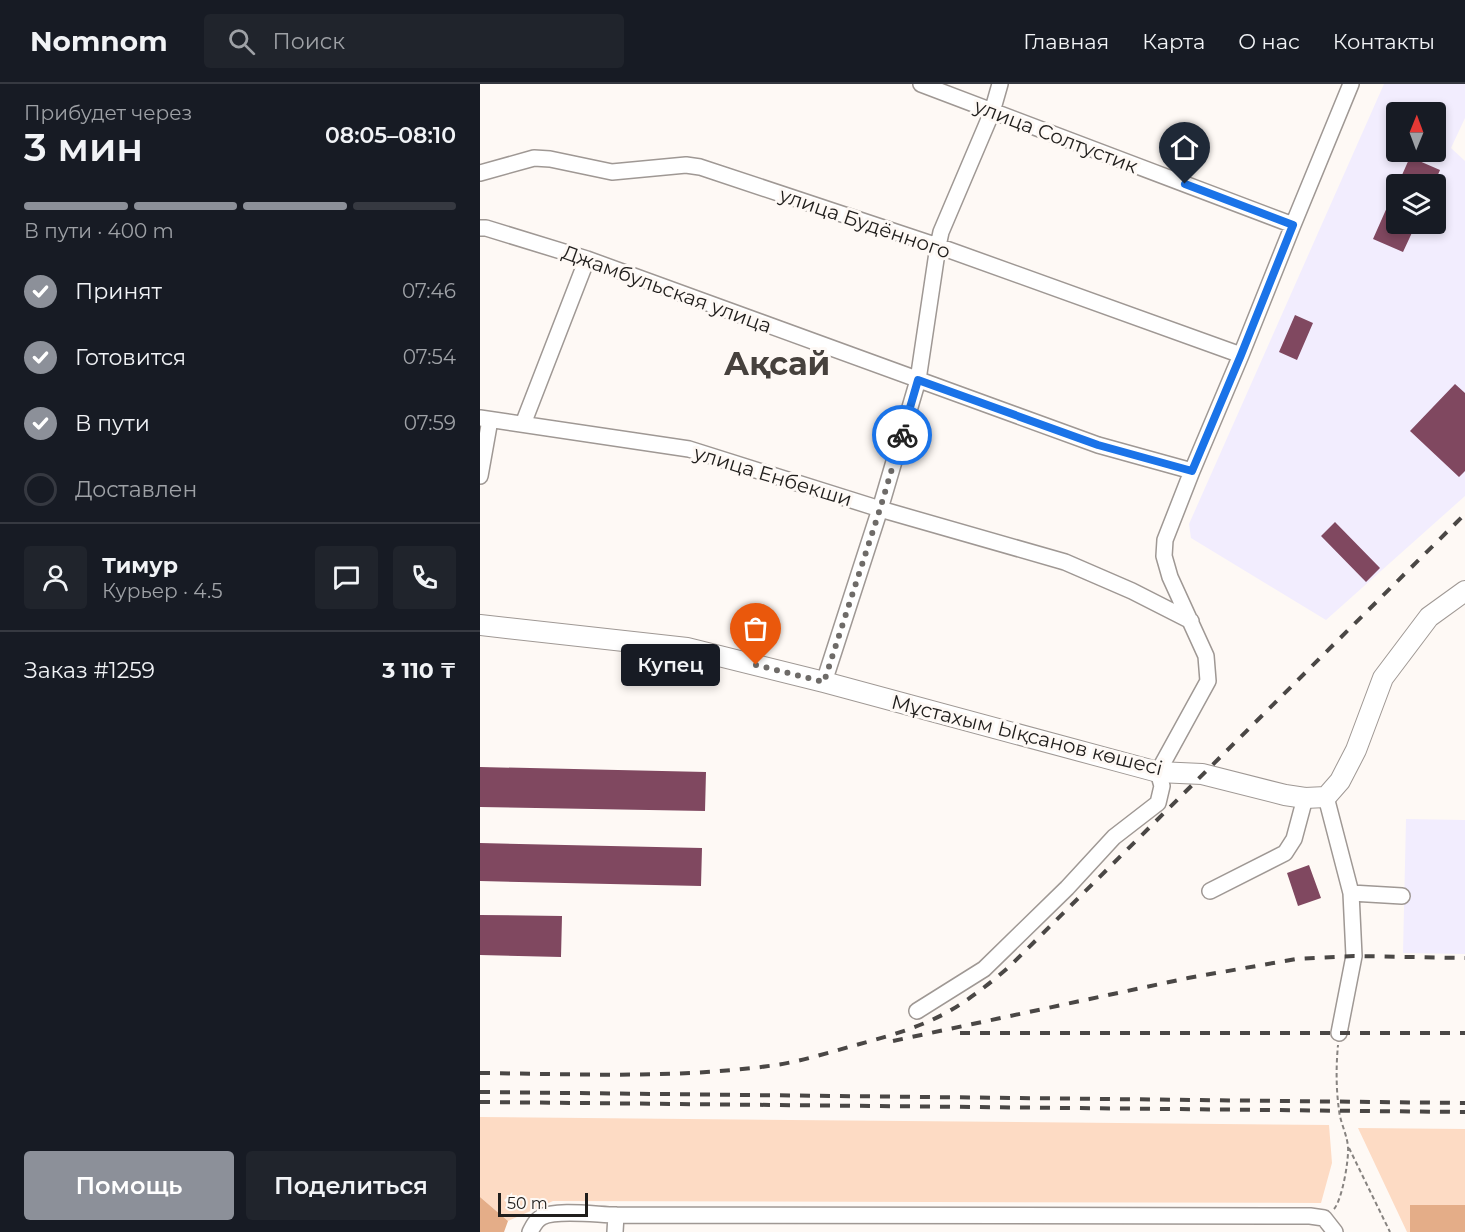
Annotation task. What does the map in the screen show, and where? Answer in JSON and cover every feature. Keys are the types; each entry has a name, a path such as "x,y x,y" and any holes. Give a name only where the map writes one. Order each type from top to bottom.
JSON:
{"main road":[{"path":"1326,796 1340,781 1356,750 1383,678 1429,617 1465,591"},
{"name":"Мұстахым Ықсанов көшесі","path":"480,624 687,648 824,682 1158,772 1202,774 1305,798 1326,796"}],"street":[{"name":"улица Солтустик","path":"921,84 1293,225"},
{"path":"824,682 880,509 918,380 941,232 992,112 1000,84"},
{"path":"917,1011 984,969 1067,888 1114,837 1158,803 1162,786 1158,772 1208,681 1206,656 1170,577 1164,556 1165,540 1351,84"},
{"name":"улица Будённого","path":"480,173 534,158 550,159 612,172 686,165 700,167 938,246 1241,355"},
{"name":"Джамбульская улица","path":"482,225 587,259 1098,445 1192,471"},
{"path":"523,424 587,259"},
{"path":"480,476 485,419"},
{"name":"улица Енбекши","path":"485,419 689,449 880,509 1065,562 1132,591 1191,621"},
{"path":"1326,796 1351,893 1354,956 1339,1033"},
{"path":"1210,891 1285,853 1294,839 1305,798"},
{"path":"1351,893 1402,896"},
{"path":"530,1232 534,1224 542,1217 554,1213 1310,1216 1324,1218 1335,1232"},
{"path":"615,1232 616,1215"}],"path":[{"path":"1339,1033 1336,1068 1338,1110 1348,1146 1390,1232"},
{"path":"1324,1218 1337,1207 1343,1185 1348,1146"}],"shaded area":[{"path":"1384,84 1465,84 1465,118 1451,148 1465,161 1465,496 1326,620 1191,538 1189,524"},
{"path":"1406,819 1465,820 1465,954 1403,953"},
{"path":"480,1117 1329,1125 1332,1163 1321,1203 553,1201 508,1221 480,1197"},
{"path":"1358,1128 1465,1129 1465,1205 1410,1205 1410,1232 1407,1232"},
{"path":"480,1197 508,1221 504,1232 480,1232"},
{"path":"1410,1205 1465,1205 1465,1232 1410,1232"}],"building":[{"path":"1408,162 1422,162 1440,170 1438,174 1402,174"},
{"path":"1386,210 1386,234 1411,234 1403,252 1373,239"},
{"path":"1295,315 1313,323 1297,360 1279,352"},
{"path":"1455,384 1465,393 1465,471 1459,477 1410,431"},
{"path":"1335,522 1380,568 1366,582 1321,536"},
{"path":"480,767 706,772 705,811 480,807"},
{"path":"480,843 702,848 701,886 480,881"},
{"path":"1309,865 1321,898 1298,906 1287,873"},
{"path":"480,915 562,916 561,957 480,955"}],"railway":[{"path":"480,1073 665,1074 776,1065 806,1059 890,1035 946,1013 979,992 1009,967 1465,514"},
{"path":"893,1041 1188,978 1296,959 1354,956 1465,958"},
{"path":"960,1033 1465,1033"},
{"path":"480,1092 1465,1103"},
{"path":"480,1102 1465,1112"}],"way so far":[{"path":"756,665 824,682 902,435"}],"place":[{"name":"Купец","path":"756,665"}],"district":[{"name":"Ақсай","path":"777,363"}],"route":[{"path":"902,435 918,380 1098,445 1192,471 1293,225 1185,184"}]}
